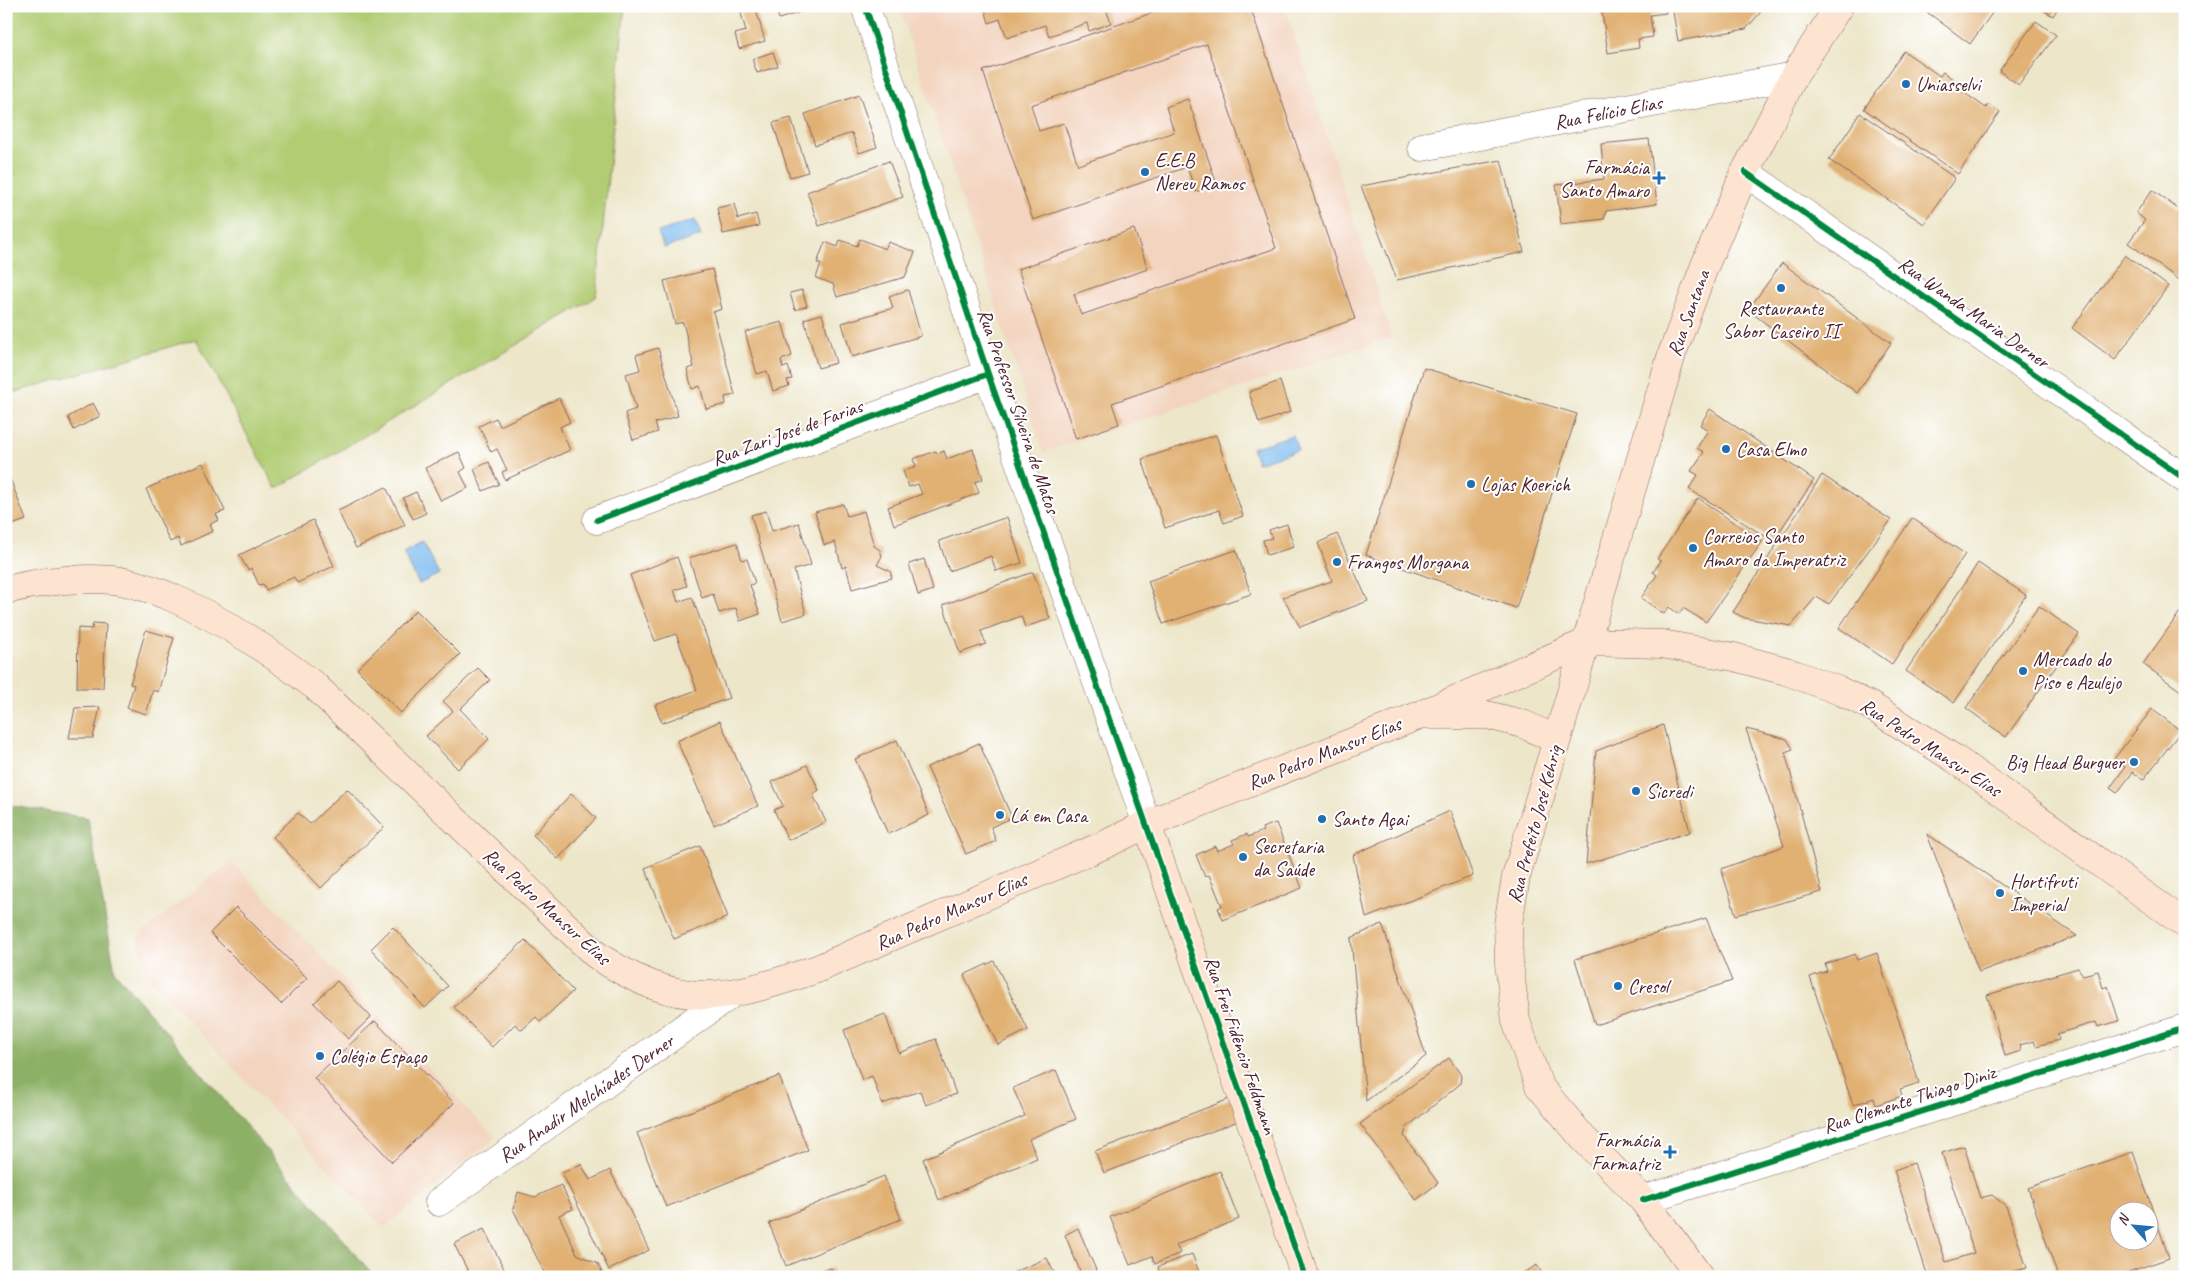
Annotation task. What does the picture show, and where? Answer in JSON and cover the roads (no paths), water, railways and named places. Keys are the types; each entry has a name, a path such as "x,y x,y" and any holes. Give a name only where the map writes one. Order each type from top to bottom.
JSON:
{"main road":[{"name":"Rua Santana","path":"1587,642 1672,354 1705,265 1745,172 1794,76 1839,6"},
{"name":"Rua Pedro Mansur Elias","path":"6,590 70,578 113,580 150,589 191,606 232,627 271,652 315,686 595,954 619,971 645,984 669,992 691,996 733,993 781,982 817,969 1106,844 1147,824 1420,715 1587,642 1662,644 1698,650 1786,671 1840,691 1901,724 1955,759 2185,924"},
{"name":"Rua Prefeito José Kehrig","path":"1587,642 1516,877 1508,924 1509,963 1516,1021 1539,1086 1583,1138 1643,1200 1700,1277"},
{"name":"Rua Pedro Mansur Elias","path":"1420,715 1487,715 1523,724 1557,740"},
{"name":"Rua Frei Fidêncio Feldmann","path":"1147,824 1305,1277"}],"street":[{"name":"Rua Professor Silveira de Matos","path":"865,6 988,374 1147,824"},
{"name":"Rua Felício Elias","path":"1422,148 1794,76"},
{"name":"Rua Wanda Maria Derner","path":"1745,172 2185,479"},
{"name":"Rua Zari José de Farias","path":"597,520 988,374"},
{"name":"Rua Anadir Melchíades Derner","path":"439,1202 733,993"},
{"name":"Rua Clemente Thiago Diniz","path":"1643,1200 2185,1028"}],"water":[{"path":"695,220 701,236 664,248 658,232"},
{"path":"1293,435 1298,450 1257,463 1252,448"},
{"path":"422,542 439,574 419,584 403,552"}],"place":[{"name":"Uniasselvi","path":"1906,84"},
{"name":"E.E.B Nereu Ramos","path":"1145,172"},
{"name":"Farmácia Santo Amaro","path":"1659,178"},
{"name":"Restaurante Sabor Caseiro II","path":"1781,288"},
{"name":"Casa Elmo","path":"1726,449"},
{"name":"Lojas Koerich","path":"1471,484"},
{"name":"Correios Santo Amaro da Imperatriz","path":"1693,548"},
{"name":"Frangos Morgana","path":"1337,562"},
{"name":"Mercado do Piso e Azulejo","path":"2023,671"},
{"name":"Big Head Burguer","path":"2134,762"},
{"name":"Sicredi","path":"1636,791"},
{"name":"Lá em Casa","path":"1000,815"},
{"name":"Santo Açai","path":"1322,819"},
{"name":"Secretaria da Saúde","path":"1243,857"},
{"name":"Hortifruti Imperial","path":"2000,893"},
{"name":"Cresol","path":"1618,986"},
{"name":"Colégio Espaço","path":"320,1056"},
{"name":"Farmácia Farmatriz","path":"1670,1152"}]}
